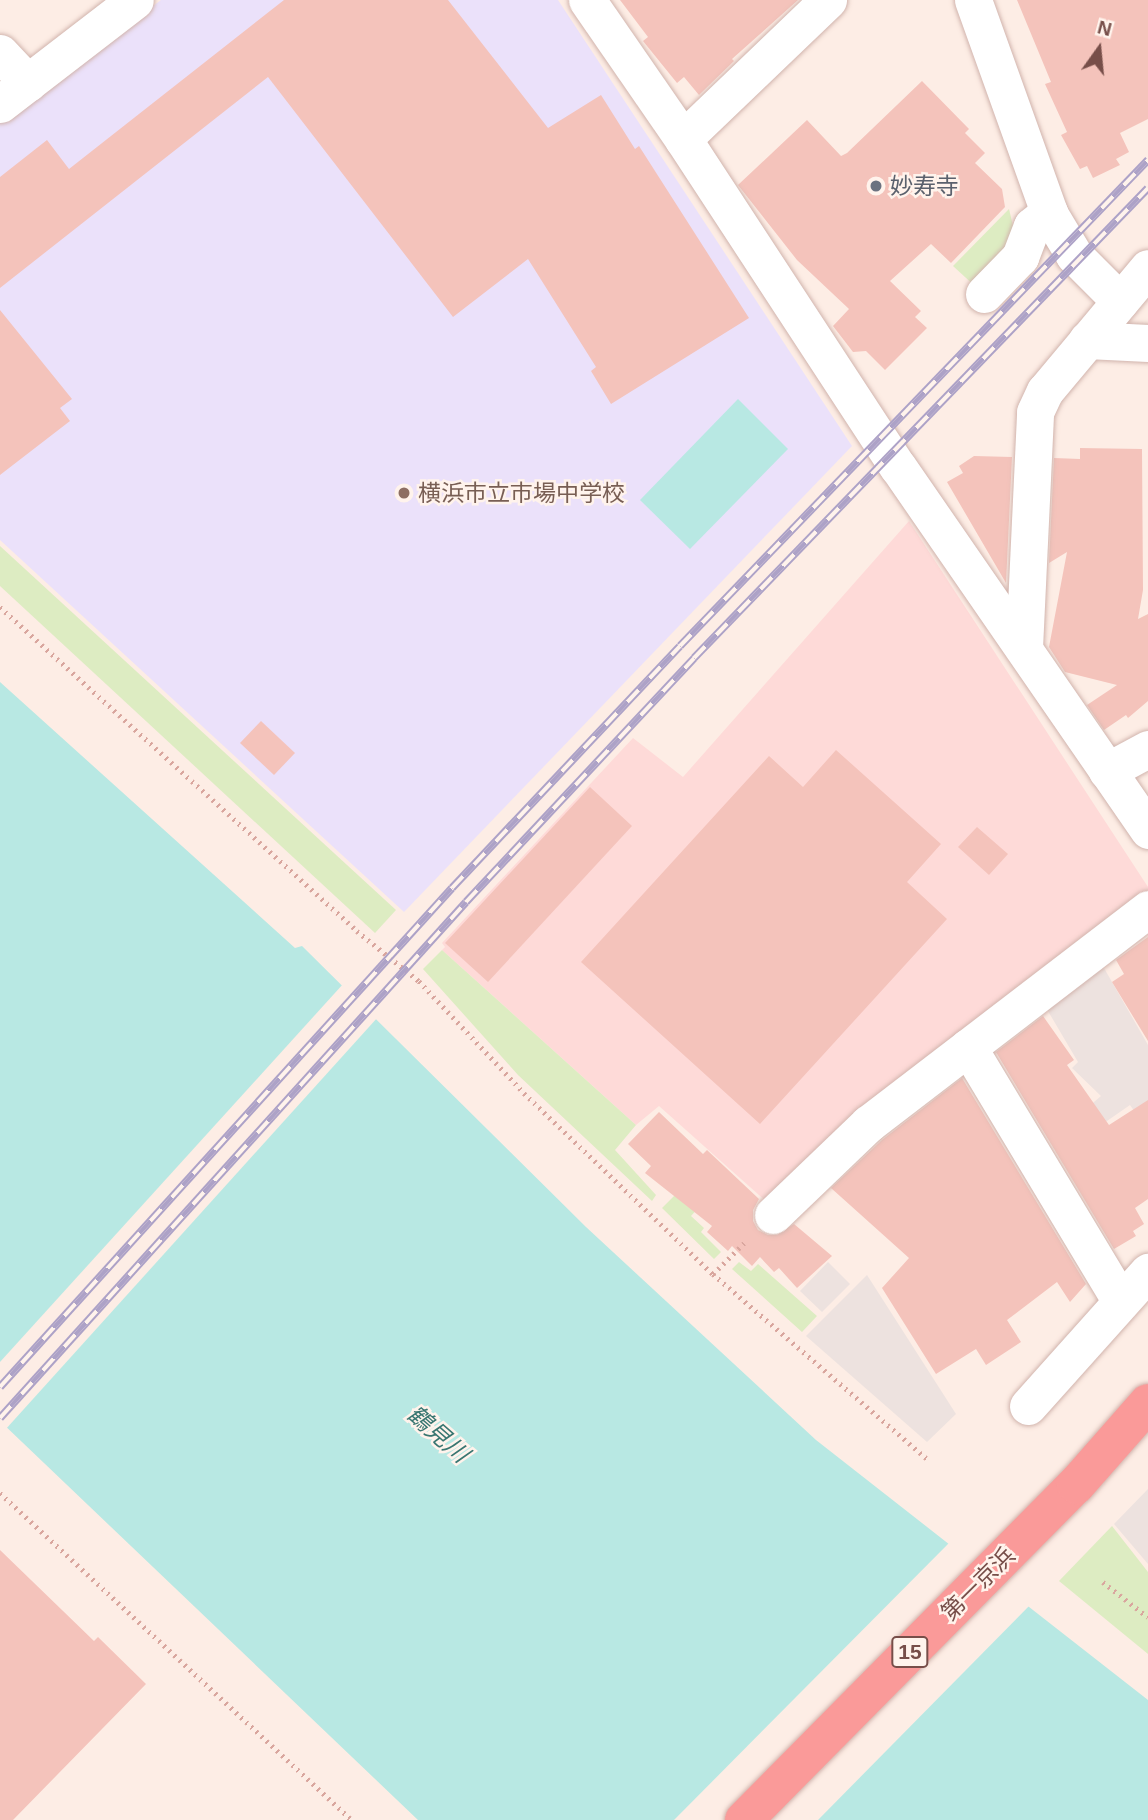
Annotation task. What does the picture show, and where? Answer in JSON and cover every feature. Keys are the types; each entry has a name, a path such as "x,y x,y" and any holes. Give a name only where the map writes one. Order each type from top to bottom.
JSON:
{"highway":[{"name":"第一京浜","path":"744,1820 1076,1485 1148,1403"}],"street":[{"path":"0,54 14,94 135,0"},
{"path":"587,0 683,139 898,467 1148,830"},
{"path":"683,139 828,0"},
{"path":"983,3 1049,212 1074,255 1120,301"},
{"path":"984,294 1020,257 1032,226 1049,212"},
{"path":"1024,648 1035,412 1045,391 1148,268"},
{"path":"1087,340 1148,343"},
{"path":"1107,771 1148,749"},
{"path":"773,1215 868,1124 1148,909"},
{"path":"968,1047 1120,1300"},
{"path":"1028,1406 1120,1300 1148,1272"}],"path":[{"path":"0,607 357,932 419,981 524,1093 713,1274 927,1459"},
{"path":"713,1274 738,1249"},
{"path":"0,1493 352,1820"},
{"path":"1103,1582 1148,1618"}],"shaded area":[{"name":"横浜市立市場中学校","path":"161,0 558,0 852,446 404,912 0,540 0,121"},
{"path":"909,521 1148,887 1148,895 769,1204 659,1106 636,1125 442,950 445,947 442,943 633,738 683,777"},
{"path":"1100,961 1148,1045 1148,1131 1130,1105 1094,1130 1079,1115 1101,1096 1072,1068 1078,1062 1045,1006"},
{"path":"828,1262 850,1284 822,1312 800,1291"},
{"path":"867,1275 956,1414 927,1442 806,1336"},
{"path":"1148,1489 1148,1564 1114,1524"}],"green space":[{"path":"1009,209 1015,234 978,289 953,266"},
{"path":"0,546 396,910 375,933 0,586"},
{"path":"442,950 636,1125 615,1150 656,1195 652,1201 518,1075 423,969"},
{"path":"676,1194 701,1205 691,1216 704,1228 701,1232 721,1252 714,1259 662,1208"},
{"path":"739,1262 751,1271 758,1264 817,1316 802,1332 732,1269"},
{"path":"1112,1526 1148,1572 1148,1654 1059,1581"}],"water":[{"path":"738,399 788,449 690,549 640,500"},
{"name":"鶴見川","path":"0,682 295,948 302,946 586,1227 816,1440 1148,1700 1148,1820 418,1820 0,1421"}],"pier":[{"path":"344,983 378,1017 5,1430 0,1426 0,1362"},
{"path":"951,1541 1031,1604 818,1820 674,1820"}],"building":[{"path":"284,0 448,0 548,128 601,95 635,149 639,146 749,318 611,404 591,371 596,367 528,259 453,317 268,77 0,288 0,177 47,140 69,169"},
{"path":"620,0 798,0 732,59 734,61 699,95 684,77 677,83 643,41 648,37"},
{"path":"1017,0 1148,0 1148,119 1120,133 1129,152 1116,159 1120,165 1093,178 1087,166 1080,169 1061,135 1067,132 1045,84 1051,82"},
{"path":"922,81 969,129 965,133 985,153 975,163 1002,189 1005,207 951,263 931,244 890,281 921,311 915,317 927,328 885,370 866,351 853,352 833,326 849,309 797,260 738,185 807,120 841,156 847,153"},
{"path":"0,310 72,399 60,408 70,421 0,475"},
{"path":"1080,448 1142,449 1143,590 1138,619 1148,614 1148,701 1128,718 1126,715 1104,730 1087,705 1117,685 1065,672 1049,647 1067,552 1049,563 1054,458 1080,459"},
{"path":"974,456 1012,457 1006,583 947,482 963,473 959,466"},
{"path":"261,721 295,753 274,775 240,743"},
{"path":"836,750 941,844 907,882 947,919 760,1124 581,962 769,756 803,787"},
{"path":"590,787 632,826 488,982 445,943"},
{"path":"977,827 1008,854 989,875 958,847"},
{"path":"1148,937 1148,1041 1112,982 1124,974 1116,960"},
{"path":"1043,1016 1074,1060 1067,1065 1109,1125 1148,1100 1148,1199 1135,1208 1144,1224 1133,1231 1136,1236 1114,1249 996,1052"},
{"path":"962,1078 1086,1284 1070,1302 1057,1282 1007,1320 1021,1342 986,1365 976,1349 936,1374 882,1288 909,1258 831,1188 882,1140"},
{"path":"659,1112 703,1154 707,1150 759,1199 753,1210 753,1221 758,1230 768,1235 777,1235 794,1224 832,1256 797,1288 779,1268 774,1272 760,1257 752,1266 732,1246 728,1251 707,1232 712,1226 645,1173 651,1166 628,1144"},
{"path":"0,1550 94,1641 98,1637 146,1684 13,1820 0,1820"}],"railway":[{"path":"0,1387 452,888 680,646 1148,160"},
{"path":"0,1418 466,902 694,658 1148,188"}],"place":[{"name":"妙寿寺","path":"876,186"},
{"name":"横浜市立市場中学校","path":"404,493"}]}
